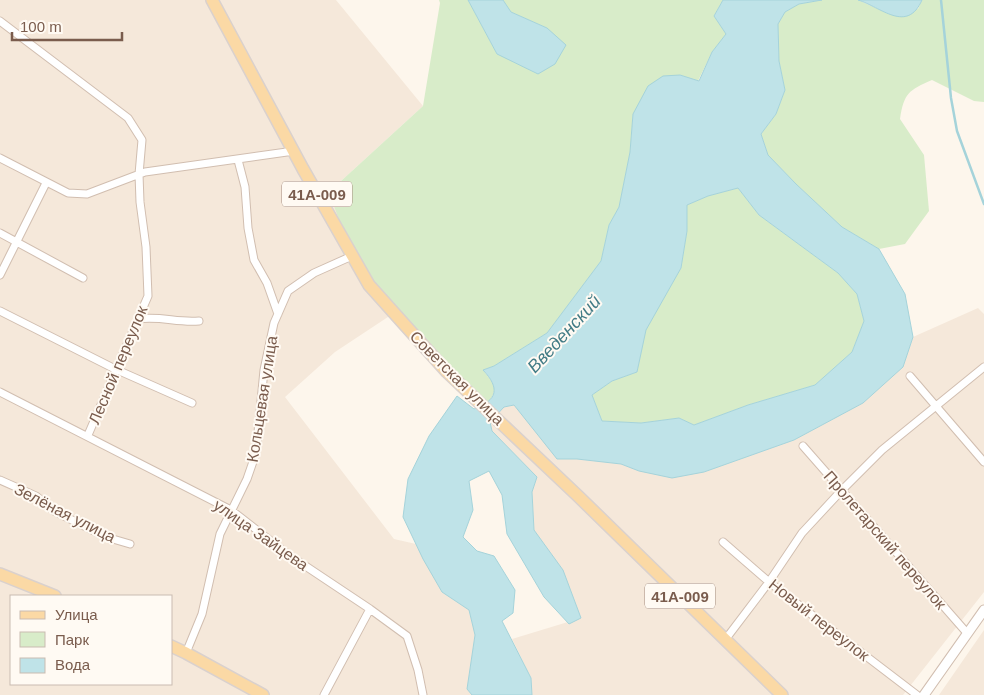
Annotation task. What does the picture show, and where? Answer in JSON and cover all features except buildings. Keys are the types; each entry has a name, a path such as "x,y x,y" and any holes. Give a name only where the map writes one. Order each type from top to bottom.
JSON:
{"main road":[{"name":"Советская улица","path":"212,0 369,285 447,372 782,695"},
{"path":"0,574 52,595"},
{"path":"172,646 263,695"}],"street":[{"name":"Лесной переулок","path":"0,21 128,118 142,140 139,174 140,202 146,247 148,296 115,369 88,436"},
{"path":"0,158 68,193 87,194 145,172 294,151"},
{"name":"Кольцевая улица","path":"238,160 245,187 248,228 254,260 267,283 278,314"},
{"path":"0,275 46,183"},
{"path":"0,233 83,278"},
{"name":"Кольцевая улица","path":"186,653 202,614 220,534 247,479 256,453 264,370 274,323 288,291 314,272 352,256"},
{"path":"0,311 115,369 192,403"},
{"path":"138,319 153,317 199,322"},
{"path":"725,640 770,582 802,533 841,490 882,450 984,367"},
{"path":"910,376 984,462"},
{"name":"улица Зайцева","path":"0,392 231,510 289,555 370,609 407,636 418,670 422,695"},
{"name":"Пролетарский переулок","path":"804,446 967,633"},
{"name":"Зелёная улица","path":"0,480 36,496 54,511 106,537 130,544"},
{"name":"Новый переулок","path":"723,542 770,582 917,695"},
{"path":"324,695 370,609"},
{"path":"924,695 984,610"}],"shaded area":[{"path":"0,0 336,0 423,106 329,192 394,313 335,352 285,397 394,539 416,544 442,592 469,610 475,635 467,689 472,695 0,695"},
{"path":"978,308 984,314 984,592 903,695 532,695 531,678 512,639 581,618 563,570 534,530 532,492 537,477 492,431 490,422 504,407 514,405 558,459 577,459 621,464 639,471 704,472 794,440 863,403 903,367 913,337"},
{"path":"984,630 984,695 939,695"}],"green space":[{"path":"439,0 468,0 497,54 547,28 511,12 503,0 723,0 714,16 726,34 712,52 698,81 680,75 633,114 630,152 619,207 609,225 601,261 547,333 494,366 483,370 494,387 493,395 486,405 472,397 352,256 329,192 423,106"},
{"path":"822,0 858,0 887,13 918,9 922,0 984,0 984,102 974,101 932,80 913,90 903,103 900,119 924,155 929,211 905,244 879,249 842,227 768,155 761,134 776,114 785,90 779,61 778,24 785,12 799,4"},
{"path":"738,188 759,215 838,273 857,294 864,321 852,352 815,385 748,405 694,425 679,418 641,423 602,421 592,395 612,381 637,372 645,330 681,268 687,231 687,205 708,196"}],"water":[{"path":"468,0 503,0 511,12 547,28 566,45 555,64 538,74 497,54"},
{"name":"Введенский","path":"723,0 822,0 799,4 785,12 778,24 779,61 785,90 776,114 761,134 768,155 796,184 842,227 879,249 905,294 913,337 903,367 863,403 794,440 704,472 672,478 639,471 621,464 577,459 557,459 514,405 504,407 490,422 492,431 537,477 532,492 534,530 563,570 581,618 569,624 544,597 507,534 502,495 489,471 469,481 473,510 463,537 477,551 494,556 515,590 513,613 502,621 531,678 532,695 472,695 467,689 475,635 469,610 442,592 423,559 403,517 408,479 429,436 457,396 474,409 488,402 494,393 494,388 483,370 494,366 547,333 601,261 609,225 619,207 630,152 633,114 648,86 663,76 680,75 699,81 712,52 726,34 714,16","holes":["738,188 759,215 838,273 857,294 864,321 852,352 815,385 748,405 694,425 679,418 641,423 602,421 592,395 612,381 637,372 646,330 681,268 687,231 687,205 708,196"]},
{"path":"858,0 922,0 916,10 909,15 901,17 884,12"}],"waterway":[{"path":"941,0 951,98 957,131 984,204"}]}
